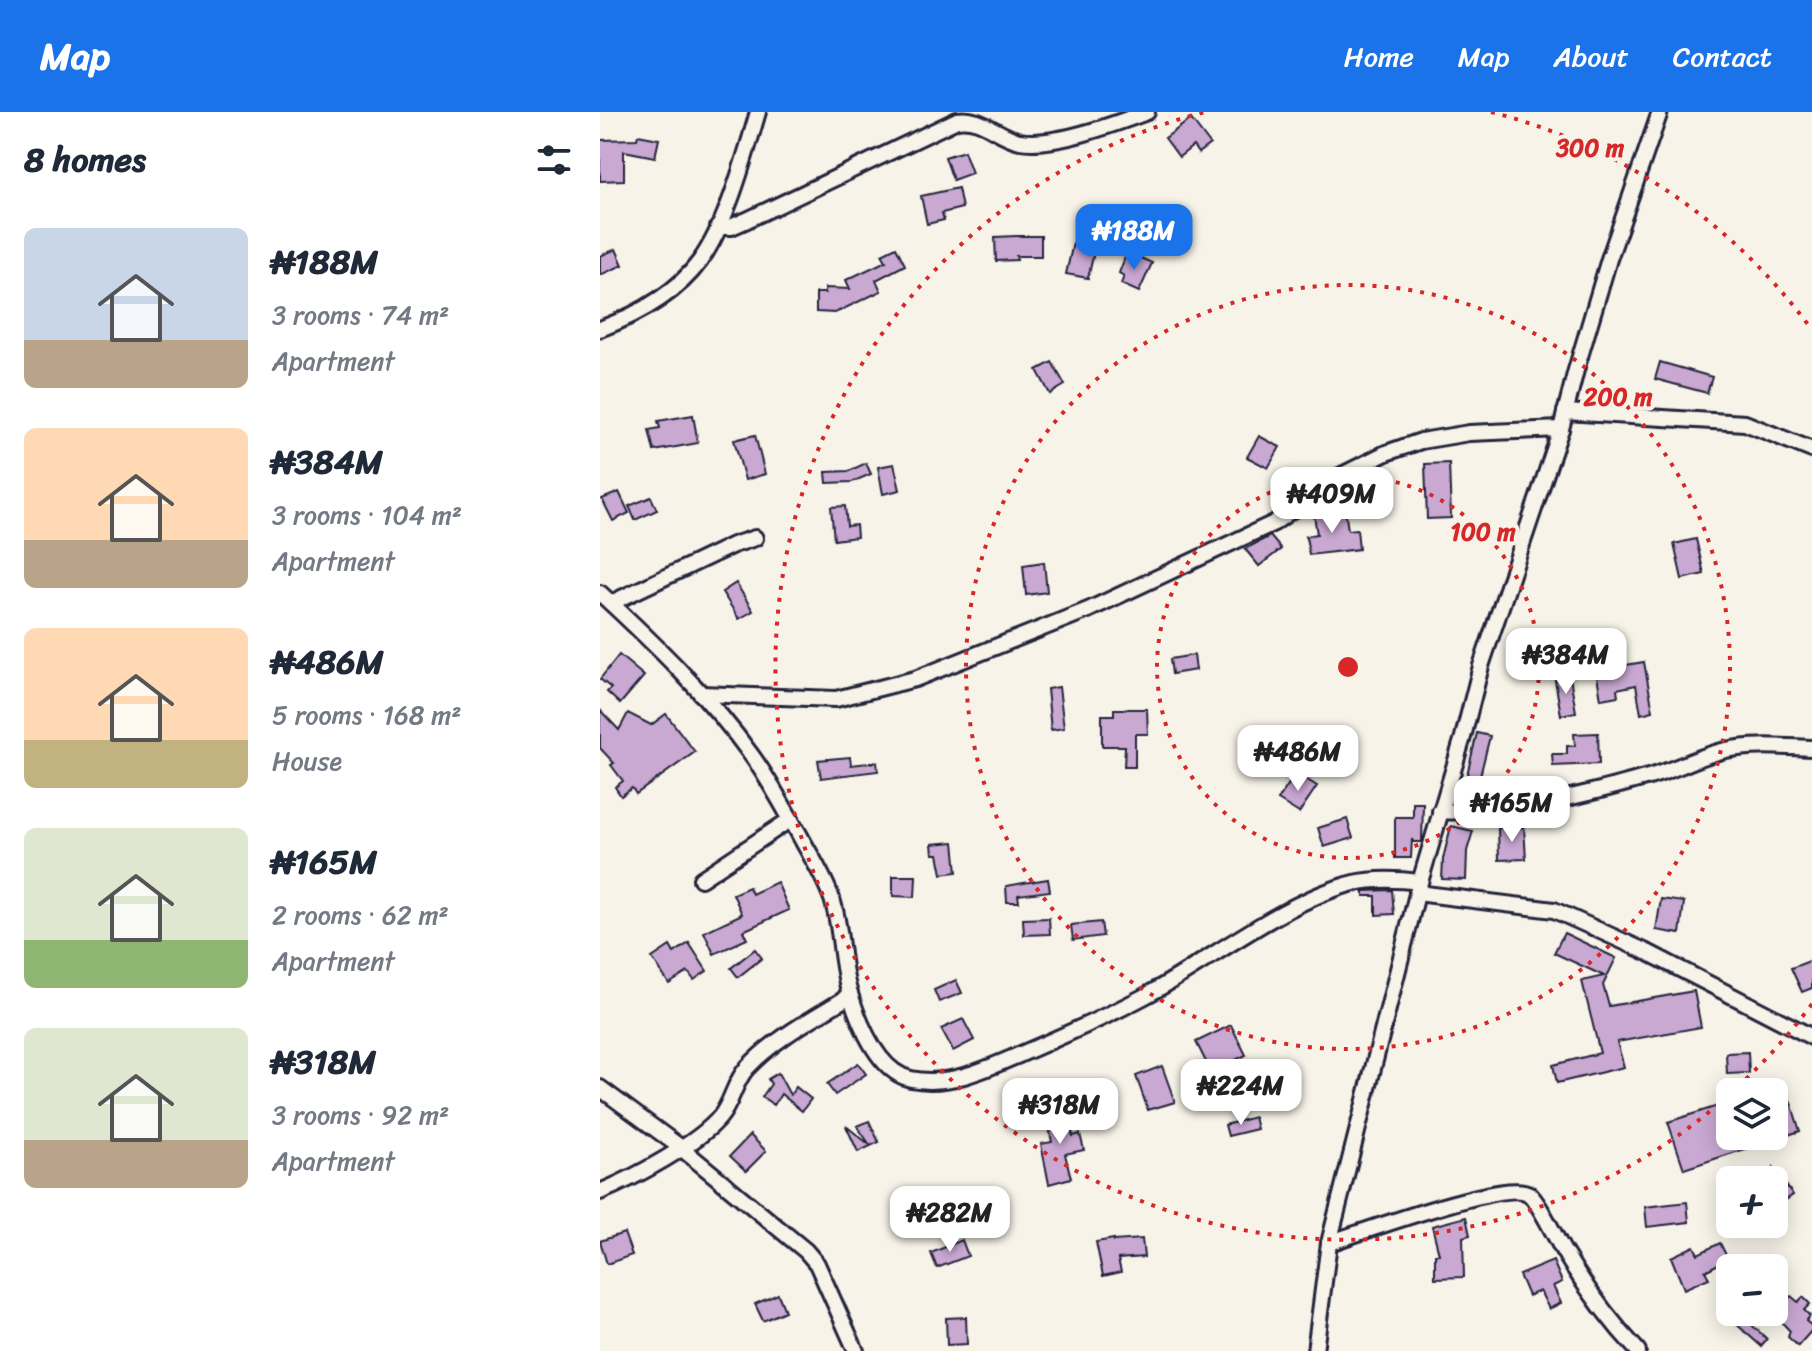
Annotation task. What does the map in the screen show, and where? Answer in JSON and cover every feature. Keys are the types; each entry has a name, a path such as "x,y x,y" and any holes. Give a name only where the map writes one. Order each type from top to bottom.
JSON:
{"street":[{"path":"600,329 625,319 673,290 700,261 718,227 758,112"},
{"path":"718,227 731,227 747,220 957,120 966,118 982,122 1005,136 1021,141 1047,142 1147,112"},
{"path":"1315,1351 1329,1243 1418,887 1481,666 1561,429 1609,259 1660,112"},
{"path":"1565,412 1745,423 1812,450"},
{"path":"701,694 836,699 915,679 1088,610 1274,523 1338,477 1386,453 1421,441 1469,433 1561,429"},
{"path":"755,538 606,598 722,718 753,757 791,819 831,895 850,993 875,1047 897,1074 922,1080 958,1078 1003,1062 1107,1015 1294,908 1327,892 1376,879 1554,910 1649,953 1812,1037"},
{"path":"722,718 732,696"},
{"path":"1440,811 1492,811 1554,799 1647,778 1727,750 1750,747 1812,748"},
{"path":"701,879 791,819"},
{"path":"600,1192 698,1138 723,1115 744,1071 758,1056 850,993"},
{"path":"600,1088 680,1147 806,1251 817,1264 856,1351"},
{"path":"1329,1243 1446,1205 1514,1189 1522,1190 1532,1196 1565,1255 1619,1331 1638,1351"}],"building":[{"path":"1191,119 1210,144 1198,153 1193,146 1179,157 1165,138"},
{"path":"638,135 659,139 655,157 624,151 624,180 600,181 600,140 637,139"},
{"path":"964,151 972,173 953,180 945,157"},
{"path":"958,188 962,208 942,213 944,220 927,224 921,196"},
{"path":"1041,236 1041,256 1016,256 1017,260 996,261 995,237"},
{"path":"1073,243 1095,248 1088,278 1066,274"},
{"path":"896,247 905,265 876,280 881,291 835,313 816,312 816,293 825,293 825,288 850,289 846,280 886,261 882,254"},
{"path":"616,249 623,265 600,275 600,256"},
{"path":"1127,252 1152,263 1139,292 1121,284 1124,276 1119,273"},
{"path":"1052,362 1065,385 1050,394 1037,370"},
{"path":"1660,362 1712,377 1707,393 1655,379"},
{"path":"693,415 698,443 654,451 649,430 660,428 658,421"},
{"path":"755,435 765,474 745,480 734,440"},
{"path":"1259,436 1280,447 1268,468 1247,457"},
{"path":"866,463 871,474 852,482 827,483 826,472 849,471"},
{"path":"1449,463 1451,518 1427,519 1425,464"},
{"path":"894,464 900,490 883,494 878,467"},
{"path":"619,492 629,513 613,521 602,499"},
{"path":"651,497 657,510 635,520 629,506"},
{"path":"845,506 847,526 856,525 857,537 834,540 831,507"},
{"path":"1345,510 1348,530 1357,529 1359,549 1309,555 1306,536 1317,534 1314,515"},
{"path":"1270,536 1281,549 1259,566 1245,549"},
{"path":"1696,539 1704,574 1682,579 1674,544"},
{"path":"1044,562 1047,592 1026,595 1023,565"},
{"path":"736,583 753,611 739,619 722,592"},
{"path":"619,655 644,676 620,704 607,692 611,688 600,679"},
{"path":"1194,655 1196,670 1172,674 1170,659"},
{"path":"1644,662 1653,711 1641,714 1636,685 1617,689 1618,696 1601,699 1596,670"},
{"path":"1570,677 1576,712 1561,715 1555,680"},
{"path":"1059,687 1064,728 1051,730 1047,689"},
{"path":"1114,709 1147,709 1148,734 1135,734 1135,767 1124,767 1125,746 1102,746 1102,715 1114,715"},
{"path":"600,710 619,730 628,713 651,725 666,714 695,752 636,794 632,788 621,796 615,787 623,781 611,765 614,763 600,748"},
{"path":"1477,733 1490,736 1479,780 1496,782 1494,800 1463,798"},
{"path":"1598,733 1599,764 1553,766 1552,754 1567,754 1567,746 1575,746 1574,734"},
{"path":"850,757 851,765 877,762 878,771 821,778 818,760"},
{"path":"1296,773 1317,786 1299,813 1278,800"},
{"path":"1413,803 1423,803 1422,842 1413,842 1412,839 1411,858 1395,858 1395,817 1413,817"},
{"path":"1347,819 1353,838 1324,847 1318,828"},
{"path":"1451,826 1473,831 1467,851 1466,880 1442,879"},
{"path":"1524,827 1526,859 1499,860 1498,828"},
{"path":"954,842 957,872 942,874 938,854 933,854 932,844"},
{"path":"893,876 916,876 915,897 893,896"},
{"path":"1048,879 1050,891 1018,895 1019,902 1007,902 1006,886"},
{"path":"777,882 789,910 743,931 747,939 714,954 704,932 742,914 733,894 749,887 752,894"},
{"path":"1392,890 1394,914 1376,915 1376,896 1364,896 1364,891"},
{"path":"1661,899 1684,902 1680,934 1656,930"},
{"path":"1049,918 1050,934 1024,935 1023,919"},
{"path":"1101,922 1103,936 1073,940 1071,925"},
{"path":"1564,933 1616,958 1603,985 1609,1006 1694,991 1701,1027 1617,1042 1624,1067 1557,1083 1553,1065 1600,1053 1582,981 1604,976 1554,953"},
{"path":"689,943 707,971 694,980 688,972 669,984 652,958 670,946 674,953"},
{"path":"755,949 762,958 738,977 731,968"},
{"path":"1812,960 1812,988 1802,992 1791,968"},
{"path":"956,980 962,993 939,1002 934,990"},
{"path":"963,1019 974,1040 953,1051 941,1029"},
{"path":"1231,1025 1246,1055 1211,1072 1196,1042"},
{"path":"1748,1052 1749,1073 1727,1074 1726,1053"},
{"path":"858,1063 866,1074 835,1095 827,1084"},
{"path":"1162,1066 1175,1102 1148,1110 1136,1076"},
{"path":"778,1073 790,1095 796,1087 811,1099 802,1111 781,1094 774,1105 762,1097 771,1084 768,1079"},
{"path":"1788,1093 1800,1131 1788,1135"},
{"path":"1716,1107 1716,1150 1742,1150 1684,1169 1668,1122"},
{"path":"1066,1108 1073,1136 1080,1134 1084,1150 1065,1154 1071,1178 1049,1184 1041,1144 1052,1142 1046,1113"},
{"path":"1254,1117 1257,1129 1228,1136 1225,1125"},
{"path":"869,1121 879,1142 858,1152 846,1126 870,1145 857,1126"},
{"path":"750,1135 766,1151 746,1171 730,1156"},
{"path":"1687,1202 1689,1222 1647,1227 1645,1207"},
{"path":"1466,1217 1470,1235 1463,1237 1464,1277 1435,1278 1435,1254 1439,1254 1432,1226"},
{"path":"624,1233 632,1255 607,1264 600,1241"},
{"path":"1142,1239 1144,1257 1118,1259 1121,1272 1103,1276 1096,1242"},
{"path":"962,1240 968,1256 937,1268 931,1253"},
{"path":"1720,1243 1726,1254 1716,1254 1716,1265 1705,1271 1709,1278 1684,1289 1671,1257 1694,1246 1698,1254"},
{"path":"1553,1261 1562,1282 1553,1286 1561,1303 1549,1309 1540,1291 1528,1296 1519,1275"},
{"path":"778,1294 785,1311 763,1321 755,1304"},
{"path":"1791,1296 1798,1302 1803,1297 1810,1304 1804,1310 1810,1316 1806,1321 1812,1330 1798,1346 1788,1337 1790,1331 1785,1326 1788,1326 1788,1299"},
{"path":"966,1317 967,1344 947,1345 946,1318"},
{"path":"1738,1326 1753,1326 1767,1339 1761,1346"}]}
